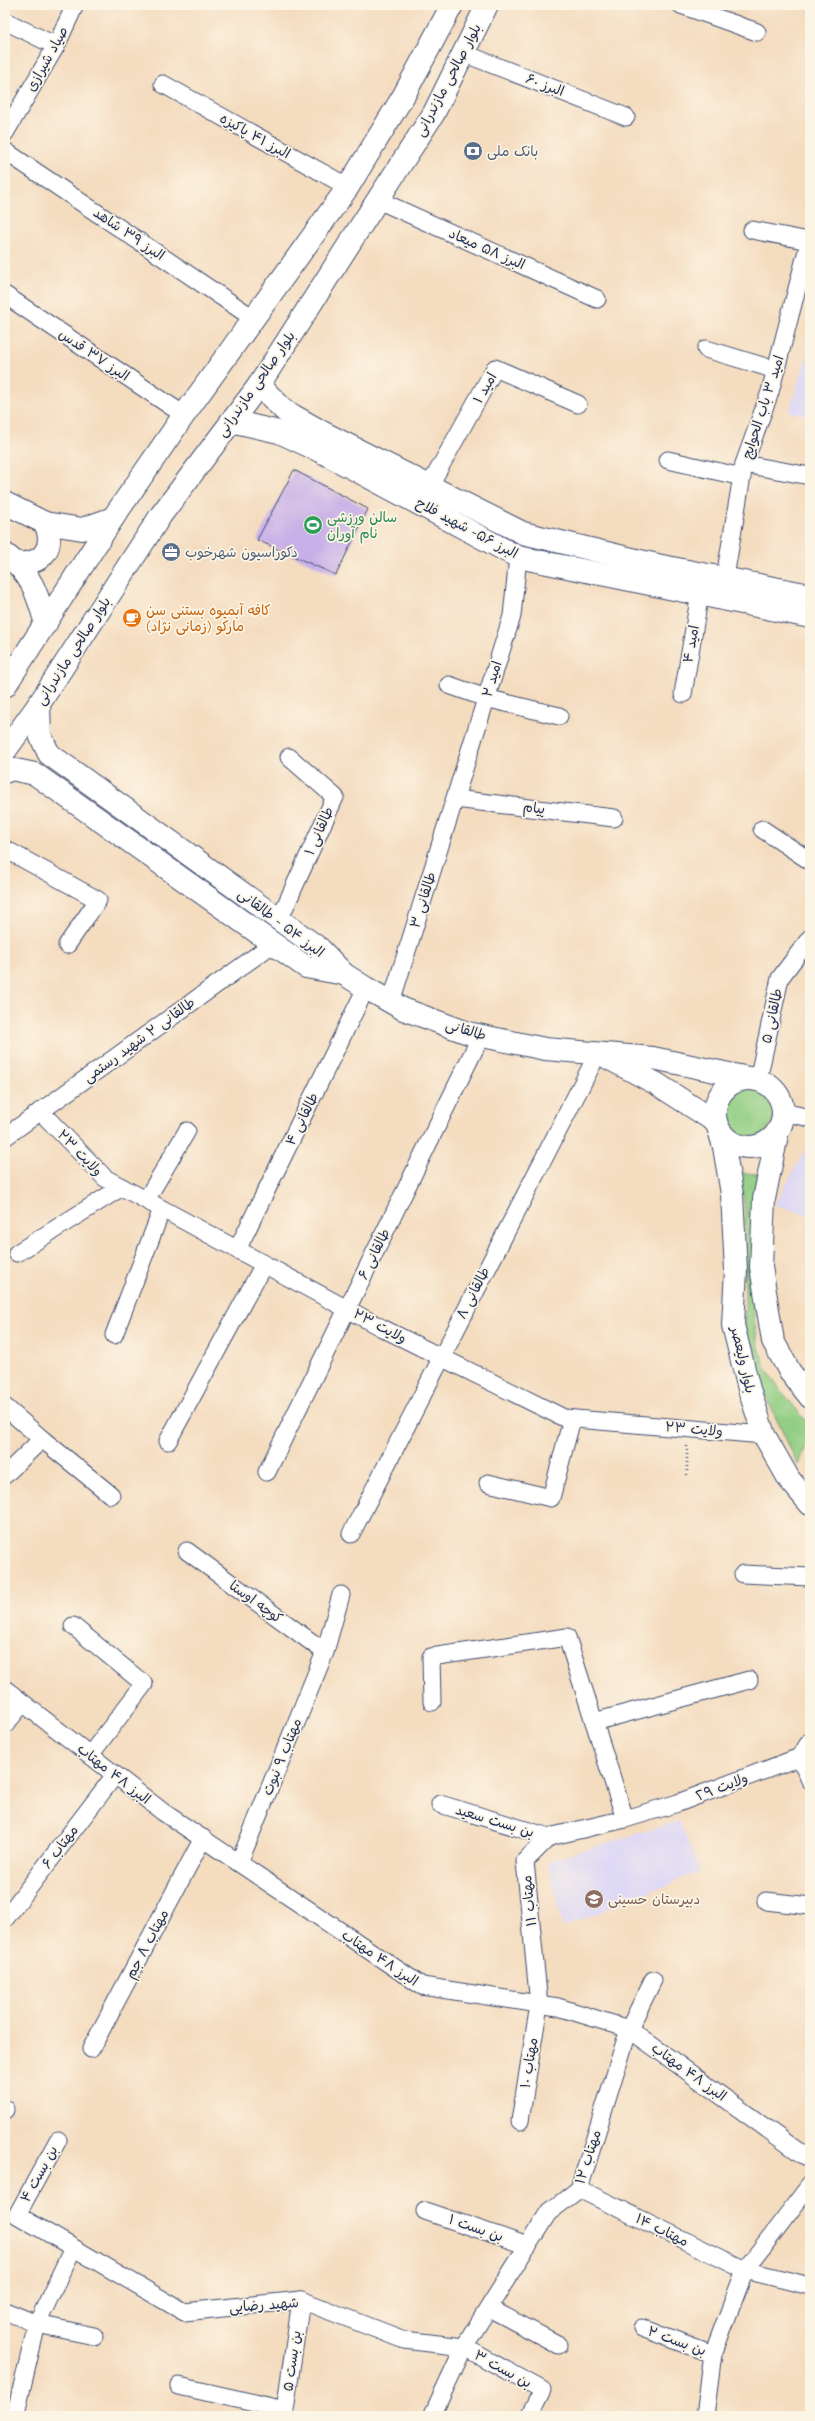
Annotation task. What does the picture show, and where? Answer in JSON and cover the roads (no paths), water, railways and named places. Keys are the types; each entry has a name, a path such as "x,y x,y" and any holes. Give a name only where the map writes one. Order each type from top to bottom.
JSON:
{"main road":[{"path":"5,686 114,518 184,414 348,187 404,96 452,5"},
{"name":"بلوار صالحی مازندرانی","path":"5,751 39,704 161,515 259,385 434,113 486,5"},
{"name":"البرز ۵۶- شهید فلاح","path":"259,385 285,411 324,433 523,533 656,566 725,577 810,595"},
{"name":"البرز ۵۶- شهید فلاح","path":"231,421 279,432 324,453 518,556 810,617"},
{"path":"5,503 44,523 82,529 114,518"},
{"path":"11,558 27,564 37,560 45,553 49,538 44,523"},
{"path":"11,558 36,590 46,624"},
{"name":"البرز ۵۴ - طالقانی","path":"39,704 40,735 49,754 320,949 344,974"},
{"path":"43,780 37,763 45,758 60,762"},
{"name":"البرز ۵۴ - طالقانی","path":"5,772 11,769 35,774 306,967 344,974"},
{"name":"طالقانی","path":"344,974 403,1009 468,1033 545,1049 653,1058 758,1080"},
{"name":"طالقانی","path":"598,1053 657,1084 718,1126"},
{"path":"780,1121 770,1139 760,1145 749,1147 737,1145 727,1138 718,1126 715,1112 721,1092 738,1081 758,1080 776,1092 781,1101 780,1121 764,1199 761,1267 773,1341 790,1372 810,1397"},
{"name":"بلوار ولیعصر","path":"718,1126 724,1147 732,1194 736,1270 733,1325 749,1389 764,1435 789,1479 810,1504"}],"street":[{"name":"صیاد شیرازی","path":"5,133 56,46 75,5"},
{"path":"681,5 757,32"},
{"path":"5,21 56,46"},
{"name":"البرز ۶۰","path":"463,53 626,118"},
{"name":"البرز ۴۱ پاکیزه","path":"163,84 348,187"},
{"name":"البرز ۳۹ شاهد","path":"5,150 253,318"},
{"name":"البرز ۵۸ میعاد","path":"378,200 597,299"},
{"path":"752,230 810,240"},
{"name":"امید ۳ باب الحوایج","path":"725,577 743,471 776,370 810,240"},
{"name":"البرز ۳۷ قدس","path":"5,295 184,414"},
{"path":"706,349 776,370"},
{"name":"امید ۱","path":"430,485 495,368 578,404"},
{"path":"668,460 743,471 810,476"},
{"name":"امید ۲","path":"455,799 512,616 518,556"},
{"name":"امید ۴","path":"682,694 700,593"},
{"path":"449,685 486,698 559,716"},
{"name":"طالقانی ۱","path":"279,920 335,797 289,757"},
{"name":"پیام","path":"455,799 614,818"},
{"name":"طالقانی ۳","path":"391,1002 455,799"},
{"path":"762,829 810,861"},
{"path":"5,850 98,900 67,945"},
{"name":"طالقانی ۵","path":"758,1080 780,978 810,938"},
{"name":"طالقانی ۲ شهید رستمی","path":"5,1137 274,943"},
{"name":"طالقانی ۴","path":"237,1250 366,988"},
{"name":"طالقانی ۶","path":"267,1472 481,1036"},
{"name":"طالقانی ۸","path":"350,1534 598,1053"},
{"name":"ولایت ٣۳","path":"40,1111 105,1178 347,1309 564,1418 764,1435"},
{"path":"780,1121 810,1118"},
{"path":"146,1200 186,1131"},
{"path":"17,1253 122,1187"},
{"path":"114,1335 162,1209"},
{"path":"168,1441 264,1264"},
{"path":"5,1407 110,1495"},
{"path":"488,1483 551,1498 572,1419"},
{"path":"5,1475 42,1439"},
{"name":"کوچه اوستا","path":"187,1551 325,1652"},
{"path":"743,1574 810,1577"},
{"name":"مهتاب ۹ نبوت","path":"239,1862 325,1652 341,1595"},
{"path":"73,1626 144,1684 90,1755"},
{"path":"432,1702 431,1657 568,1637 625,1819 549,1837"},
{"path":"594,1722 749,1680"},
{"name":"البرز ۴۸ مهتاب","path":"5,1689 163,1812 422,1986 558,2007 629,2029 810,2160"},
{"path":"5,1725 23,1703"},
{"path":"810,1742 800,1757 810,1780"},
{"name":"ولایت ٢٩","path":"625,1819 678,1803 800,1757"},
{"name":"مهتاب ۶","path":"5,1919 115,1774"},
{"name":"بن بست سعید","path":"440,1804 549,1837"},
{"name":"مهتاب ۱۱","path":"539,2005 525,1861 549,1837"},
{"name":"مهتاب ۸ جم","path":"91,2049 203,1838"},
{"path":"766,1901 810,1906"},
{"name":"مهتاب ۱۲","path":"464,2347 548,2213 579,2189 629,2029 652,1980"},
{"name":"مهتاب ۱۰","path":"520,2121 539,2005"},
{"name":"بن بست ۴","path":"58,2140 17,2215 73,2248"},
{"path":"705,2416 713,2354 745,2270 810,2185"},
{"name":"مهتاب ۱۴","path":"579,2189 745,2270 810,2286"},
{"name":"بن بست ۱","path":"425,2211 528,2246"},
{"path":"15,2416 37,2324 73,2248"},
{"name":"شهید رضایی","path":"73,2248 184,2312 301,2300 404,2340 464,2347"},
{"name":"بن بست ۵","path":"180,2386 285,2410 301,2300"},
{"path":"489,2308 559,2345"},
{"path":"5,2311 37,2324 94,2336"},
{"name":"بن بست ۲","path":"642,2328 713,2354"},
{"path":"432,2416 464,2347"},
{"name":"بن بست ۳","path":"464,2347 542,2390 529,2416"}],"place":[{"name":"بانک ملی","path":"473,151"},
{"name":"سالن ورزشی نام آوران","path":"313,525"},
{"name":"دکوراسیون شهرخوب","path":"171,552"},
{"name":"کافه آبمیوه بستنی سن مارکو (زمانی نژاد)","path":"132,618"},
{"name":"دبیرستان حسینی","path":"594,1899"}]}
